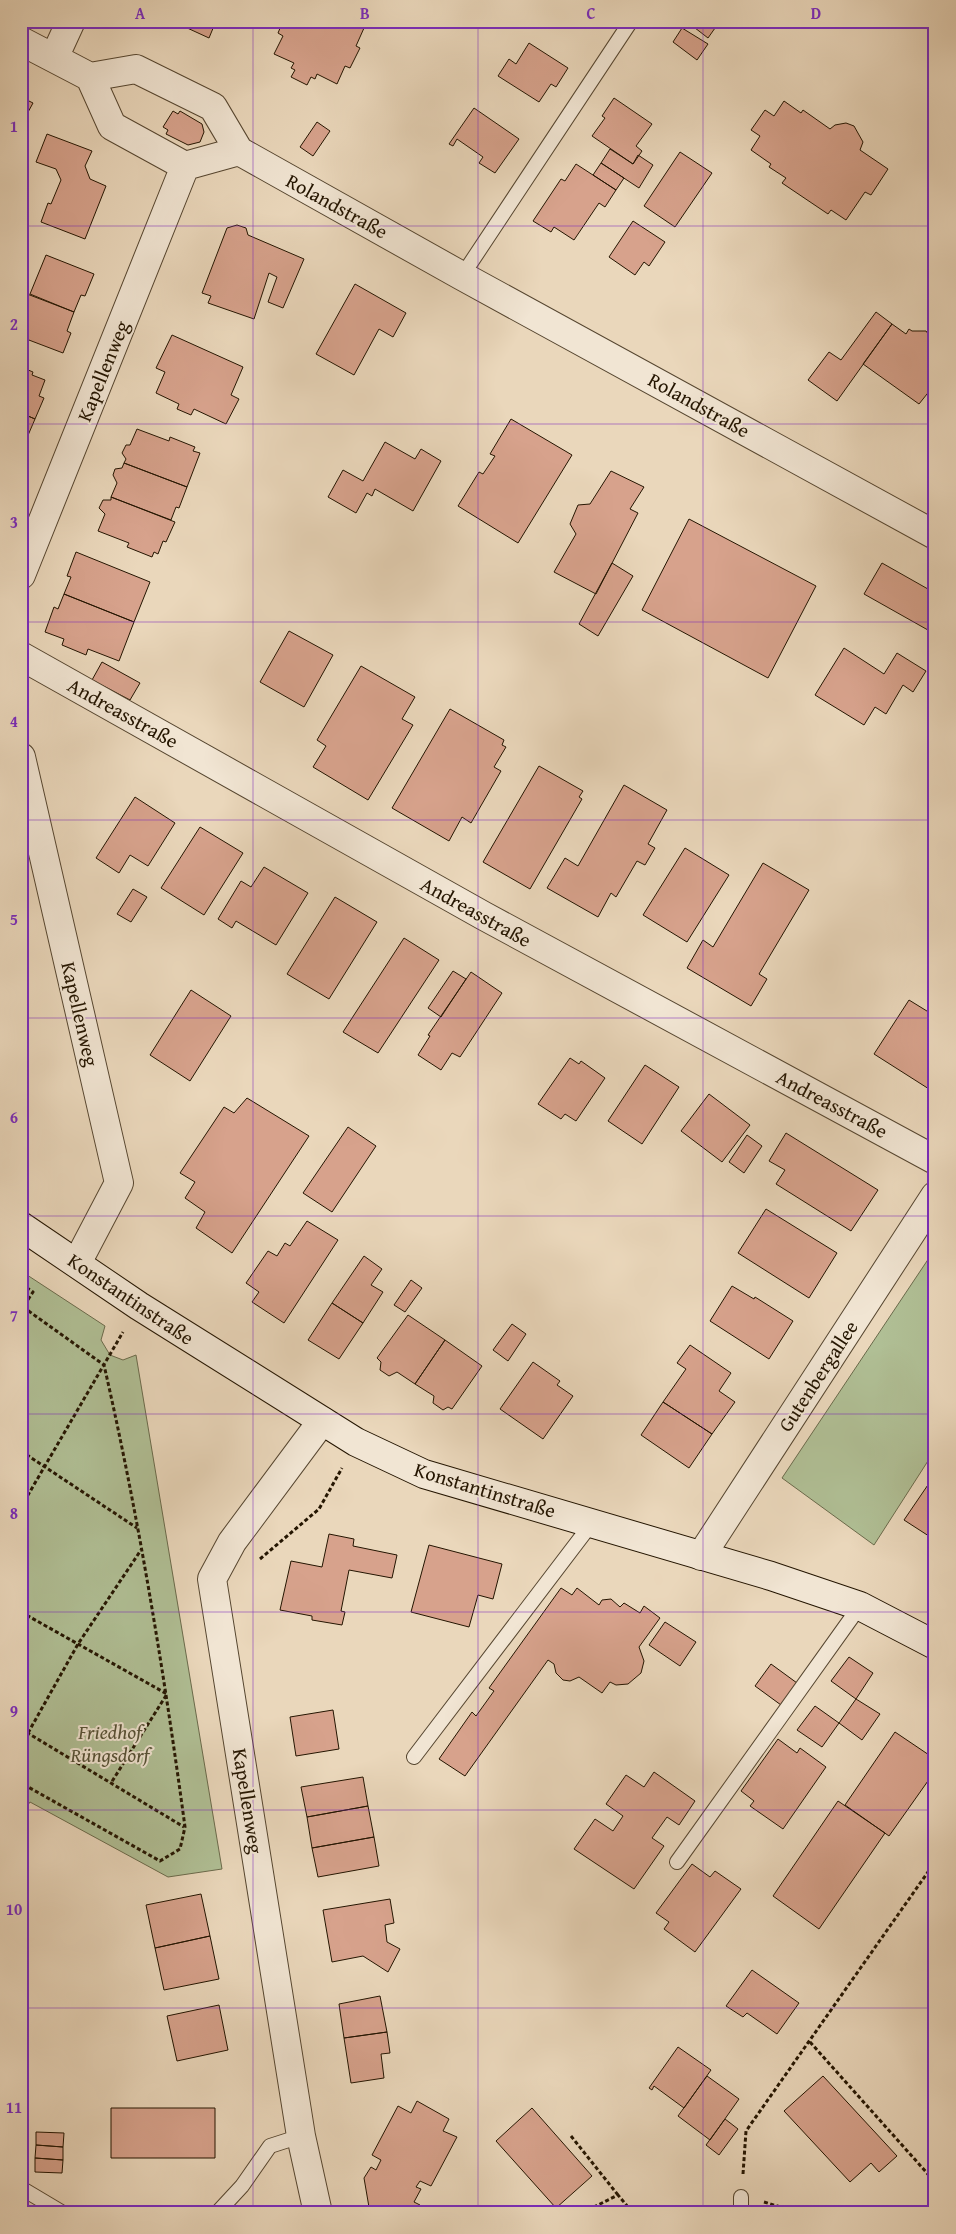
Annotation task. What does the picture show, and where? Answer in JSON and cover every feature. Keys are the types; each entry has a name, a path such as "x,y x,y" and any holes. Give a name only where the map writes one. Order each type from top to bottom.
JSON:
{"street":[{"path":"54,58 71,21"},
{"path":"21,41 90,77 136,69 213,107 238,150 185,166 112,126 90,77"},
{"name":"Rolandstraße","path":"238,150 462,276 935,535"},
{"name":"Kapellenweg","path":"21,575 185,166"},
{"name":"Andreasstraße","path":"21,656 484,916 935,1160"},
{"name":"Kapellenweg","path":"21,757 119,1183 77,1262"},
{"name":"Gutenbergallee","path":"701,1556 935,1196"},
{"name":"Konstantinstraße","path":"21,1226 77,1262 139,1306 356,1442 424,1474 771,1576 860,1606 935,1645"},
{"name":"Kapellenweg","path":"318,2213 301,2136 212,1579 232,1542 322,1421"}],"lane":[{"path":"462,276 631,21"},
{"path":"414,1757 592,1522"},
{"path":"677,1862 860,1606"},
{"path":"217,2213 242,2186 270,2146 301,2136"},
{"path":"21,2188 63,2213"},
{"path":"741,2197 741,2213"}],"path":[{"path":"21,1284 33,1292 22,1308 104,1365 124,1453 167,1694 185,1827 180,1849 160,1861 21,1783"},
{"path":"21,1507 139,1306"},
{"path":"256,1563 318,1509 356,1442"},
{"path":"21,1451 138,1529"},
{"path":"28,1733 78,1644 141,1549"},
{"path":"21,1612 167,1694"},
{"path":"111,1783 167,1694"},
{"path":"21,1729 185,1827"},
{"path":"800,2213 741,2197 746,2131 935,1862"},
{"path":"810,2042 935,2182"},
{"path":"571,2136 633,2213"},
{"path":"582,2213 618,2194"}],"green space":[{"path":"935,1249 935,1450 874,1545 782,1478"},
{"name":"Friedhof Rüngsdorf","path":"21,1271 105,1326 101,1340 110,1355 123,1360 136,1355 222,1869 168,1877 30,1802 21,1815"},
{"path":"21,1939 25,1941 25,2073 21,2073"}],"building":[{"path":"172,21 216,21 209,38"},
{"path":"283,21 349,21 364,28 356,46 360,48 350,68 345,66 337,84 317,74 315,79 311,77 307,85 291,77 295,70 291,68 294,63 274,54 283,36 278,33"},
{"path":"686,21 720,21 708,38"},
{"path":"682,28 708,44 697,60 673,42"},
{"path":"529,43 568,68 556,87 551,84 539,102 498,76 509,59 516,64"},
{"path":"21,97 33,103 21,125"},
{"path":"614,98 652,124 636,146 642,151 633,164 592,136 605,118 602,116"},
{"path":"784,101 801,113 803,110 830,129 835,125 846,123 854,126 863,142 860,150 888,169 871,195 865,192 846,220 831,210 828,214 782,183 786,178 769,167 771,164 751,150 760,136 751,130 765,110 774,116"},
{"path":"474,108 519,139 495,173 479,163 483,157 457,139 453,146 449,144"},
{"path":"173,111 178,114 180,111 202,124 204,132 200,142 188,145 166,134 168,130 163,127"},
{"path":"317,122 330,131 313,156 300,147"},
{"path":"47,134 92,151 85,166 90,179 106,186 85,239 41,222 48,203 51,204 61,180 56,169 36,162"},
{"path":"610,149 633,164 638,155 653,165 639,188 601,163"},
{"path":"680,152 712,173 675,227 644,206"},
{"path":"601,163 624,178 616,190 593,175"},
{"path":"576,164 616,190 605,207 599,203 574,240 554,227 551,232 533,221 561,179 565,181"},
{"path":"633,221 665,242 649,266 644,262 635,275 609,257"},
{"path":"237,225 246,228 248,235 304,259 283,308 268,302 277,277 269,273 254,319 208,303 211,296 202,293 227,228"},
{"path":"46,255 94,274 85,296 81,295 74,312 30,294"},
{"path":"355,284 406,313 393,337 379,329 354,375 316,354"},
{"path":"22,292 74,312 67,331 71,333 63,353 21,337"},
{"path":"876,312 892,324 837,401 808,380 829,352 841,360"},
{"path":"892,324 906,334 909,329 912,331 926,331 934,342 931,349 935,351 935,384 919,404 863,364"},
{"path":"172,335 243,367 231,395 239,399 226,424 194,409 191,415 177,409 179,404 156,393 165,372 156,368"},
{"path":"21,367 33,372 32,375 45,380 39,396 44,398 35,419 21,413"},
{"path":"21,413 35,419 26,440 21,439"},
{"path":"511,419 572,455 518,543 458,506 479,472 483,474 495,456 490,454"},
{"path":"137,429 169,441 170,437 195,447 193,451 200,453 187,487 124,463 126,459 122,453 126,445 130,445"},
{"path":"385,442 415,459 421,449 441,461 413,511 375,489 372,496 367,493 356,513 328,497 343,470 363,481"},
{"path":"124,463 187,487 179,508 176,507 171,520 111,497 117,483 113,475 115,469 122,468"},
{"path":"611,471 644,487 630,509 638,513 596,594 554,572 576,534 570,524 578,505 590,504"},
{"path":"111,497 175,522 166,542 163,541 158,554 154,552 152,557 127,547 129,543 98,531 105,514 99,508 103,500 111,500"},
{"path":"689,519 816,586 768,678 642,610"},
{"path":"76,552 150,582 134,622 64,594 71,577 67,576"},
{"path":"612,563 633,576 598,636 579,624"},
{"path":"882,563 935,593 935,634 864,594"},
{"path":"64,594 134,622 119,661 88,649 86,655 62,645 64,639 45,632 54,607 58,609"},
{"path":"289,631 333,655 304,707 260,682"},
{"path":"844,648 884,674 897,653 926,671 913,692 903,685 886,714 875,707 864,725 815,695"},
{"path":"102,662 140,683 130,700 92,680"},
{"path":"361,666 415,697 402,719 413,725 368,800 313,767 326,746 317,740"},
{"path":"450,709 504,740 502,745 506,747 494,767 501,771 471,823 462,817 449,841 392,808"},
{"path":"539,766 583,791 579,797 582,799 530,889 483,862"},
{"path":"624,785 667,810 648,844 655,848 645,865 637,861 616,897 611,893 598,917 547,888 565,858 578,866"},
{"path":"135,797 175,823 148,866 130,855 119,873 96,858"},
{"path":"200,827 243,853 204,915 161,888"},
{"path":"685,848 729,875 687,942 643,915"},
{"path":"763,863 809,890 759,974 767,979 751,1006 687,968 703,940 713,947"},
{"path":"264,867 308,893 276,945 236,921 232,928 218,919 241,881 251,887"},
{"path":"133,889 147,897 131,922 117,914"},
{"path":"335,897 377,922 329,999 287,974"},
{"path":"404,938 439,960 378,1053 343,1032"},
{"path":"453,971 466,979 441,1017 428,1008"},
{"path":"471,972 502,993 460,1057 452,1053 441,1070 418,1055 430,1036 428,1035"},
{"path":"191,990 231,1016 190,1081 150,1055"},
{"path":"909,1000 935,1016 935,1080 929,1089 874,1054"},
{"path":"570,1058 579,1064 581,1061 605,1078 576,1121 565,1114 561,1119 538,1104"},
{"path":"645,1065 679,1087 642,1144 608,1121"},
{"path":"709,1094 750,1125 722,1162 681,1131"},
{"path":"247,1098 309,1136 232,1253 196,1228 205,1212 185,1198 195,1182 180,1173 224,1107 234,1113"},
{"path":"348,1127 376,1146 332,1212 303,1193"},
{"path":"786,1133 878,1190 851,1231 776,1184 785,1170 769,1161"},
{"path":"747,1135 762,1146 744,1173 729,1162"},
{"path":"766,1209 837,1253 809,1298 738,1253"},
{"path":"307,1221 338,1240 284,1323 252,1302 259,1292 246,1283 268,1251 277,1256 285,1243 290,1246"},
{"path":"364,1256 382,1269 371,1285 383,1292 363,1323 332,1303"},
{"path":"411,1280 422,1288 405,1312 394,1305"},
{"path":"732,1286 754,1299 755,1297 793,1321 769,1359 710,1321"},
{"path":"332,1303 363,1323 339,1359 308,1340"},
{"path":"408,1315 445,1340 415,1384 397,1372 389,1376 380,1370 381,1362 377,1358"},
{"path":"512,1324 526,1334 508,1361 493,1350"},
{"path":"445,1340 482,1366 452,1409 448,1407 443,1410 433,1403 434,1396 415,1384"},
{"path":"690,1345 731,1373 719,1391 735,1402 712,1434 663,1402 686,1369 677,1363"},
{"path":"533,1362 560,1381 557,1385 573,1396 543,1439 500,1409"},
{"path":"663,1402 712,1434 689,1468 641,1435"},
{"path":"935,1476 935,1540 904,1520"},
{"path":"329,1534 354,1539 353,1546 397,1555 392,1578 349,1570 341,1611 345,1612 342,1625 312,1620 312,1616 280,1610 291,1561 322,1567"},
{"path":"429,1545 502,1564 493,1599 478,1595 469,1627 411,1612"},
{"path":"561,1588 572,1595 577,1588 599,1605 602,1600 611,1599 620,1607 624,1603 640,1613 644,1606 660,1618 639,1647 644,1661 641,1673 628,1684 616,1685 610,1682 602,1693 579,1677 570,1681 563,1680 556,1673 554,1664 548,1660 465,1776 439,1759 472,1712 476,1716 494,1691 489,1688"},
{"path":"665,1622 696,1642 680,1666 649,1645"},
{"path":"849,1657 873,1673 856,1699 831,1681"},
{"path":"771,1664 797,1683 781,1705 755,1686"},
{"path":"856,1699 880,1714 862,1740 839,1723"},
{"path":"815,1706 839,1723 822,1747 797,1730"},
{"path":"333,1710 339,1749 296,1756 290,1717"},
{"path":"895,1732 935,1759 935,1771 889,1836 845,1805"},
{"path":"778,1739 797,1753 800,1748 826,1767 783,1829 750,1806 754,1801 741,1791"},
{"path":"654,1772 695,1801 679,1825 667,1817 652,1838 664,1846 634,1889 574,1849 595,1819 613,1831 623,1816 606,1804 626,1775 644,1787"},
{"path":"363,1777 368,1806 307,1817 301,1787"},
{"path":"838,1801 885,1833 819,1929 773,1896"},
{"path":"368,1806 374,1837 312,1848 307,1817"},
{"path":"374,1837 379,1866 318,1877 312,1848"},
{"path":"692,1864 710,1877 715,1871 741,1889 695,1952 664,1929 669,1922 656,1913"},
{"path":"201,1894 210,1936 155,1948 146,1905"},
{"path":"390,1899 394,1923 385,1925 387,1942 400,1949 388,1972 363,1956 332,1962 323,1910"},
{"path":"210,1936 219,1979 164,1990 155,1948"},
{"path":"752,1970 799,2003 777,2034 747,2013 743,2017 726,2006"},
{"path":"380,1996 387,2032 344,2038 339,2004"},
{"path":"219,2005 228,2050 177,2061 167,2016"},
{"path":"387,2032 390,2053 381,2054 384,2078 351,2083 344,2038"},
{"path":"678,2047 711,2070 684,2108 654,2086 652,2090 649,2088"},
{"path":"707,2076 739,2099 710,2140 678,2116"},
{"path":"823,2076 897,2156 879,2172 871,2163 850,2182 784,2111"},
{"path":"417,2101 449,2119 443,2131 457,2137 431,2186 420,2181 416,2187 421,2189 414,2202 420,2205 421,2213 370,2213 364,2178 371,2167 376,2170 381,2160 372,2155 398,2106 411,2113"},
{"path":"111,2108 215,2108 215,2158 111,2158"},
{"path":"532,2108 592,2176 556,2208 496,2141"},
{"path":"725,2119 738,2129 719,2155 706,2145"},
{"path":"36,2132 64,2133 63,2147 36,2145"},
{"path":"36,2145 63,2147 63,2160 35,2158"},
{"path":"35,2158 63,2160 62,2173 35,2172"}]}
